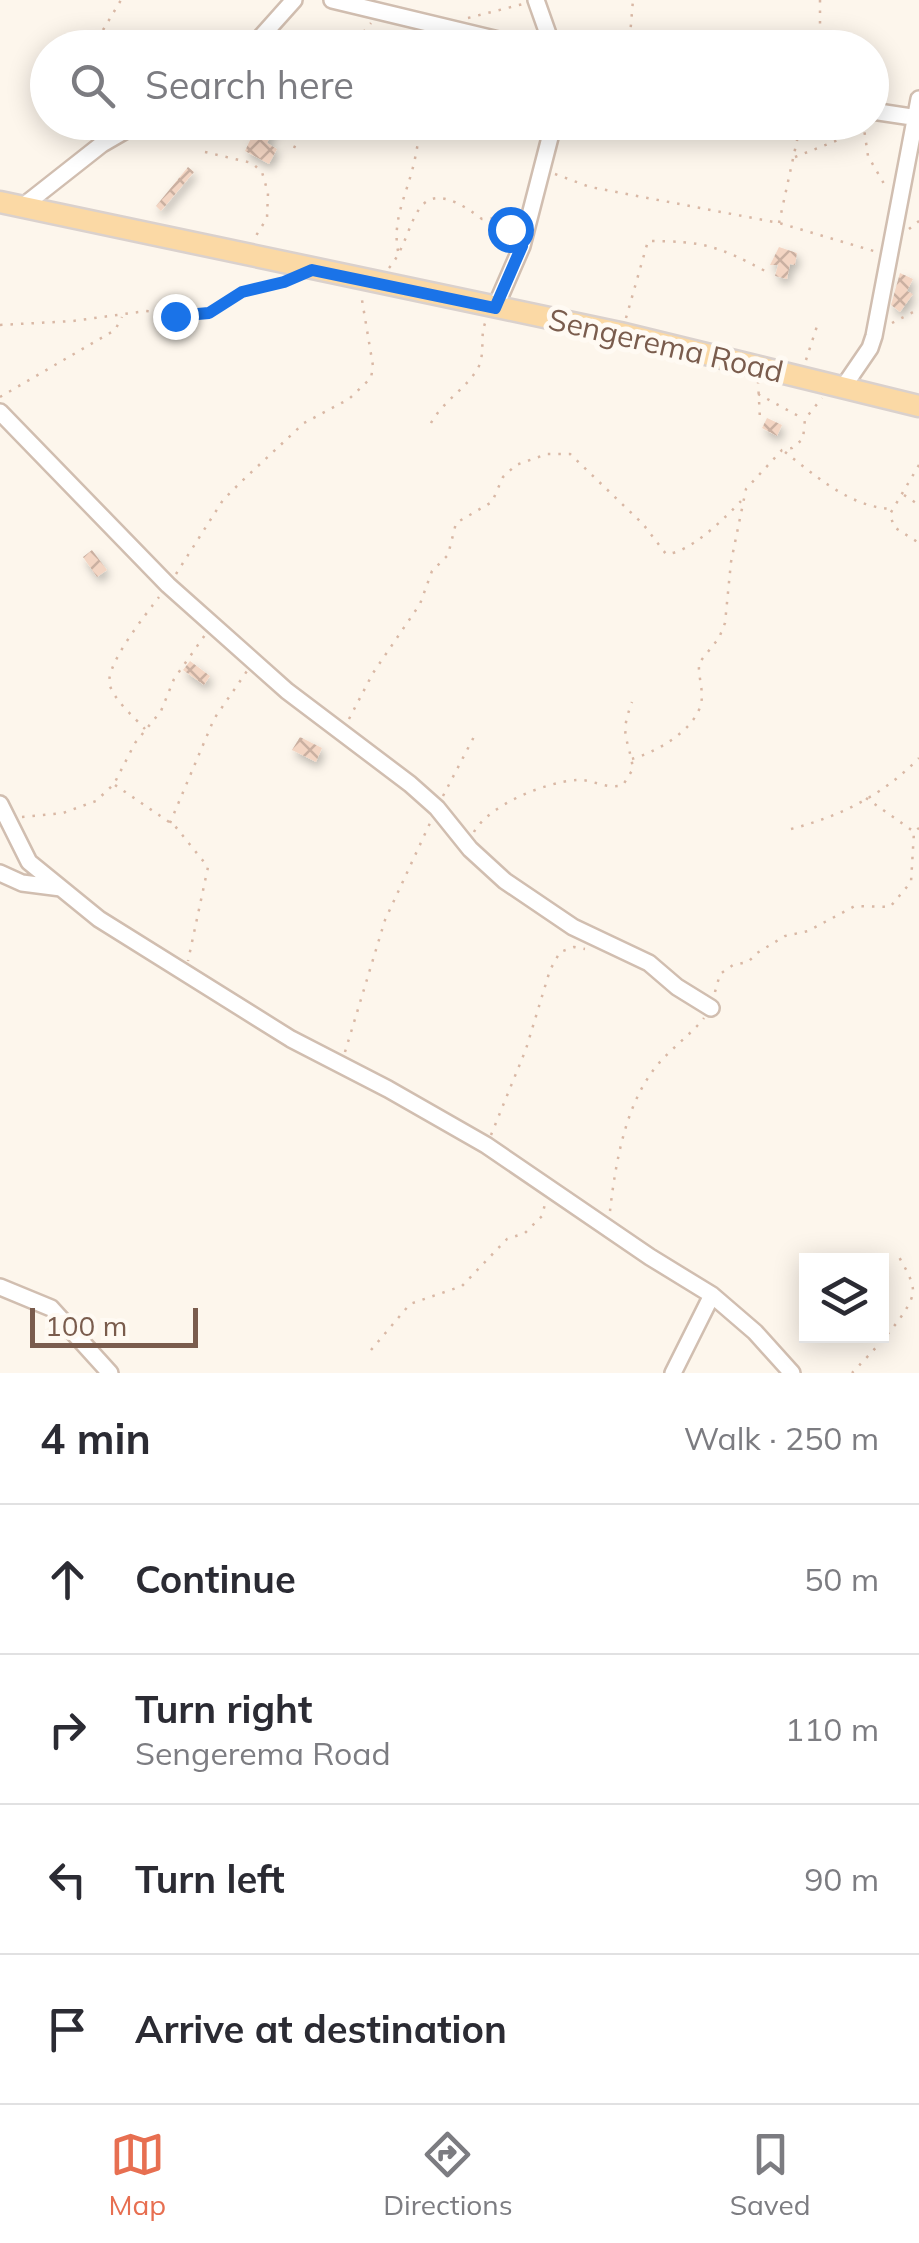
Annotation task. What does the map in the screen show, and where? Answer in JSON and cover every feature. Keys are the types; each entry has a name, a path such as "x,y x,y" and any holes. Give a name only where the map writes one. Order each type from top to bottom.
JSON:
{"main road":[{"name":"Sengerema Road","path":"0,202 620,334 919,406"}],"street":[{"path":"266,30 294,0"},
{"path":"332,0 461,30"},
{"path":"536,0 547,30"},
{"path":"838,385 870,348 876,327 919,100"},
{"path":"889,114 917,118"},
{"path":"22,207 109,140"},
{"path":"495,308 522,246 550,140"},
{"path":"0,412 168,585 254,662 437,808 470,849 504,881 547,911 648,963 711,1008"},
{"path":"3,810 29,862 100,920 291,1039 486,1145 712,1295 755,1332 792,1373"},
{"path":"0,874 32,885 61,888"},
{"path":"0,1287 51,1308 110,1373"},
{"path":"673,1373 712,1295"}],"path":[{"path":"103,30 120,0"},
{"path":"445,26 536,0"},
{"path":"630,30 633,0"},
{"path":"820,0 822,30"},
{"path":"365,30 381,10"},
{"path":"294,148 298,140"},
{"path":"398,253 395,235 400,206 418,140"},
{"path":"779,223 798,140"},
{"path":"795,157 837,140"},
{"path":"864,140 881,182 900,206"},
{"path":"206,152 252,164 262,172 268,192 267,218 240,256"},
{"path":"544,170 590,187 779,223 888,254"},
{"path":"380,282 398,253 412,217 426,203 436,200 466,206 482,219 500,218 522,246"},
{"path":"620,334 648,241 698,242 729,252 767,272"},
{"path":"0,325 73,322 146,311 175,316 209,313 242,292 284,282 312,270"},
{"path":"146,729 111,690 108,675 224,500 304,423 349,399 371,378 373,366 358,278"},
{"path":"431,423 480,364 484,324 495,308"},
{"path":"876,327 919,309"},
{"path":"0,397 114,330 123,314"},
{"path":"802,376 818,323"},
{"path":"758,365 760,419"},
{"path":"343,731 373,673 420,604 432,571 448,554 456,523 492,502 503,477 516,465 547,454 576,457 671,555 709,530 741,501 755,476 782,450 803,439 805,419 838,385"},
{"path":"758,394 805,419"},
{"path":"782,450 839,492 865,506 892,510"},
{"path":"919,465 890,518 894,527 919,543"},
{"path":"903,494 919,505"},
{"path":"632,760 673,738 696,716 700,706 699,664 719,638 724,623 741,501"},
{"path":"3,810 63,813 96,802 114,784 134,743 161,711 174,679 212,625"},
{"path":"170,822 214,718 254,662"},
{"path":"470,849 476,827 494,810 555,784 576,780 610,788 623,785 631,776 632,760 624,726 632,702"},
{"path":"340,1064 356,1023 385,920 478,731"},
{"path":"791,830 835,816 902,776 919,758"},
{"path":"114,784 170,822 208,867 185,972"},
{"path":"866,798 914,832"},
{"path":"608,1228 620,1154 640,1091 651,1072 711,1008 720,974 733,965 748,962 774,942 808,931 855,906 890,907 912,882 914,832 919,828"},
{"path":"486,1145 560,952 574,946 597,951 615,948"},
{"path":"371,1350 410,1304 462,1286 507,1240 525,1233 542,1216 550,1190"},
{"path":"852,1373 914,1295 898,1255"}],"building":[{"path":"250,140 268,140 267,143 277,149 269,164 245,151"},
{"path":"188,167 194,172 161,211 156,206"},
{"path":"779,247 797,253 787,279 775,276 778,265 770,265"},
{"path":"900,273 913,279 907,291 913,294 900,312 891,305"},
{"path":"767,418 782,425 777,436 762,428"},
{"path":"92,550 107,570 97,577 83,557"},
{"path":"190,661 210,676 204,685 183,670"},
{"path":"300,737 322,748 316,762 292,750"}],"route":[{"path":"175,316 209,313 242,292 284,282 312,270 495,308 522,246 510,229"}]}
